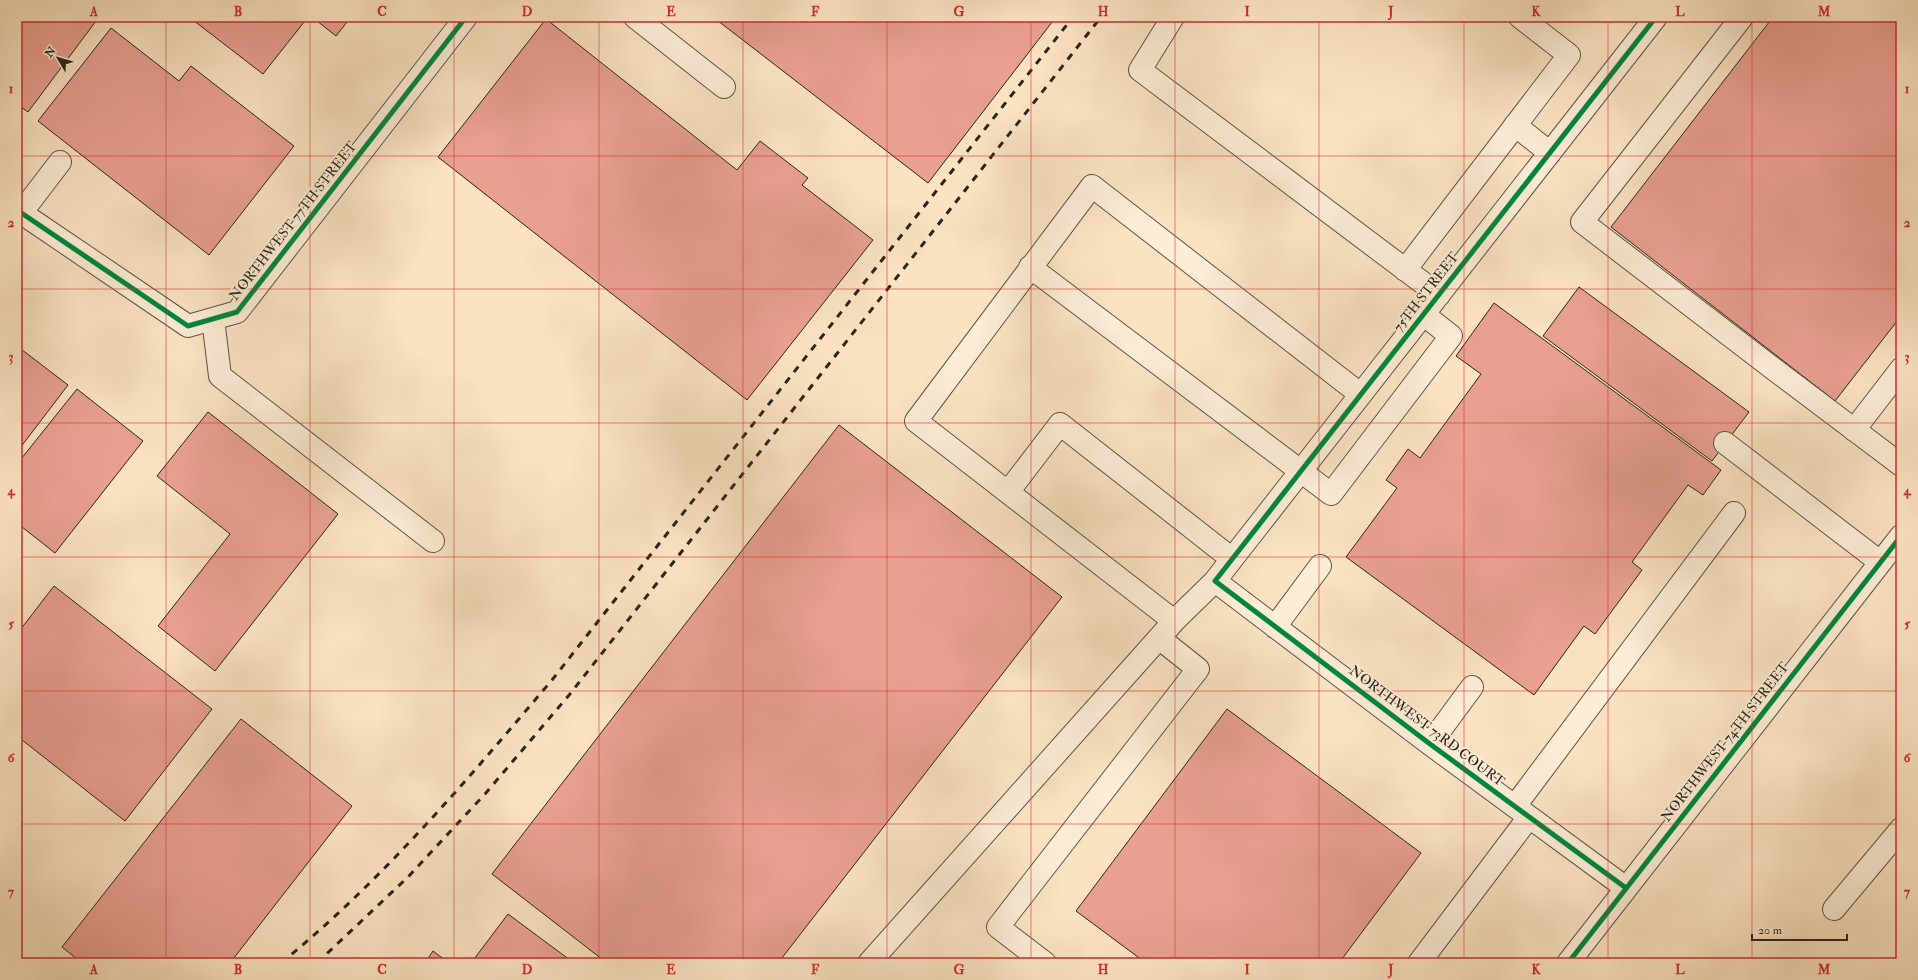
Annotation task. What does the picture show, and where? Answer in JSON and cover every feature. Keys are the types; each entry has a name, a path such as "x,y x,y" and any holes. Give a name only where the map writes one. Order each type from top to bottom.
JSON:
{"street":[{"name":"NORTHWEST 77TH STREET","path":"19,212 188,326 237,312 466,17"},
{"path":"635,17 724,87"},
{"path":"1173,17 1140,70 1439,295"},
{"path":"1405,270 1569,55 1520,17"},
{"name":"75TH STREET","path":"869,963 897,929 1174,621 1215,581 1656,17"},
{"path":"1742,17 1582,222 1901,465"},
{"path":"1515,125 1550,153"},
{"path":"19,212 60,162"},
{"path":"1174,621 916,421 1092,186 1360,394"},
{"path":"1030,267 1331,494 1451,336 1423,314"},
{"path":"213,319 220,376 433,541"},
{"path":"1854,430 1901,369"},
{"path":"1008,492 1060,424 1232,559"},
{"path":"1725,444 1880,562"},
{"path":"1419,963 1522,811 1734,513"},
{"name":"NORTHWEST 74TH STREET","path":"1568,963 1901,536"},
{"path":"1275,627 1320,566"},
{"name":"NORTHWEST 73RD COURT","path":"1215,581 1430,744 1626,888"},
{"path":"1045,963 998,927 1198,669 1159,638"},
{"path":"1430,744 1472,687"},
{"path":"1834,909 1901,829"}],"building":[{"path":"17,17 99,17 28,112 17,104"},
{"path":"189,17 308,17 263,74"},
{"path":"312,17 351,17 336,36"},
{"path":"713,17 1056,17 928,183"},
{"path":"1773,17 1901,17 1901,316 1835,401 1611,227"},
{"path":"546,19 737,170 760,141 808,178 802,185 873,240 747,400 438,157"},
{"path":"111,28 179,81 191,66 294,146 209,255 38,121"},
{"path":"1579,287 1749,412 1712,461 1543,336"},
{"path":"1494,303 1721,470 1703,495 1688,485 1632,562 1642,570 1595,634 1584,626 1534,695 1346,557 1397,488 1386,480 1408,449 1420,458 1481,374 1456,356"},
{"path":"17,346 68,385 17,452"},
{"path":"77,389 143,441 55,553 17,523 17,464"},
{"path":"208,412 338,514 215,671 158,626 230,534 157,476"},
{"path":"839,425 1062,597 778,963 607,963 492,874"},
{"path":"54,586 212,709 125,821 17,736 17,634"},
{"path":"1227,709 1421,853 1339,963 1146,963 1076,911"},
{"path":"241,719 352,806 230,963 82,963 62,947"},
{"path":"508,914 574,963 471,963"},
{"path":"433,951 449,963 425,963"}],"railway":[{"path":"281,963 354,898 423,828 456,792 552,680 1073,17"},
{"path":"317,963 408,877 485,794 570,694 1101,17"}],"cycle path":[{"path":"17,210 188,326 237,312 466,17"},
{"path":"1626,888 1430,744 1215,581 1656,17"},
{"path":"1568,963 1901,536"}]}
